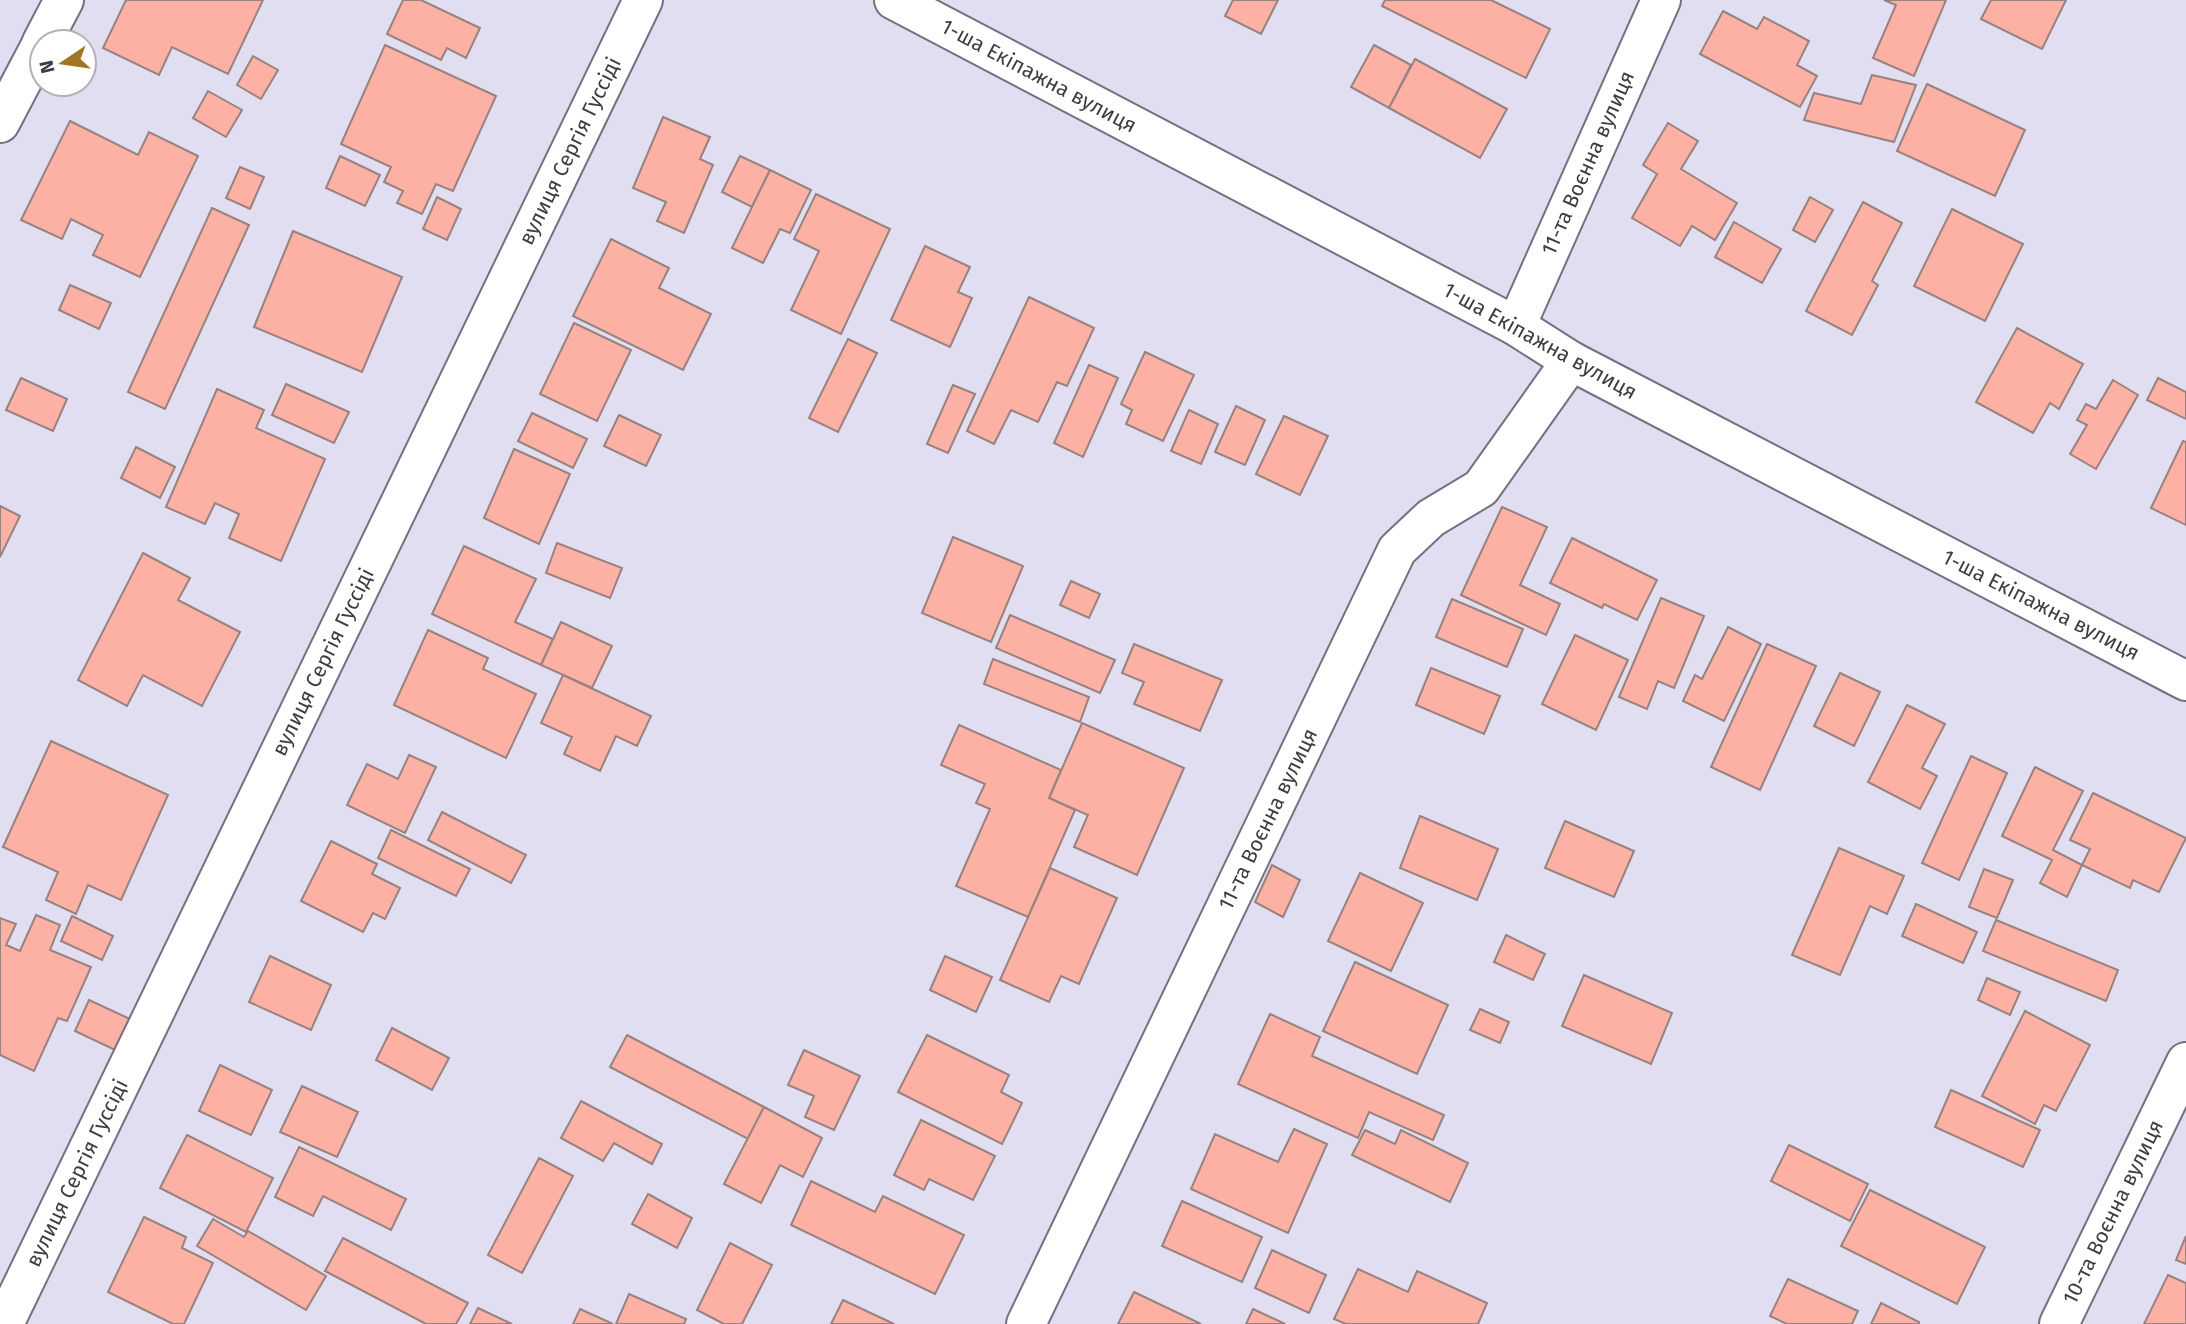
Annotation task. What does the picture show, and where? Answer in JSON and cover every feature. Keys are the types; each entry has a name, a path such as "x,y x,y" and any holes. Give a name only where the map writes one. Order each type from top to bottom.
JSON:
{"street":[{"path":"49,28 64,0"},
{"name":"вулиця Сергія Гуссіді","path":"4,1324 643,0"},
{"name":"1-ша Екіпажна вулиця","path":"894,0 1516,326 1571,361 2186,681"},
{"name":"11-та Воєнна вулиця","path":"1516,326 1661,0"},
{"path":"0,123 28,69"},
{"name":"11-та Воєнна вулиця","path":"1027,1324 1397,550 1431,518 1481,488 1571,361"},
{"name":"10-та Воєнна вулиця","path":"2059,1324 2186,1062"}],"building":[{"path":"126,0 263,0 228,74 172,47 159,75 103,48"},
{"path":"403,0 421,0 480,28 466,58 447,48 441,60 387,34"},
{"path":"1233,0 1278,0 1261,34 1225,16"},
{"path":"1385,0 1491,0 1550,29 1526,78 1382,6"},
{"path":"1884,0 1946,0 1914,76 1873,58 1896,5"},
{"path":"1991,0 2066,0 2042,49 1981,19"},
{"path":"1723,11 1757,29 1764,17 1809,41 1797,65 1817,76 1800,107 1700,54"},
{"path":"385,45 496,96 453,191 436,184 422,214 397,203 403,191 384,182 391,167 341,144"},
{"path":"1374,45 1411,65 1389,108 1351,87"},
{"path":"253,56 278,70 261,99 237,85"},
{"path":"1415,59 1507,109 1480,158 1389,108"},
{"path":"1872,75 1916,85 1894,142 1804,120 1814,93 1861,104"},
{"path":"1927,84 2025,130 1995,196 1897,151"},
{"path":"208,91 242,110 226,137 193,118"},
{"path":"663,117 710,137 700,159 713,165 684,233 657,221 666,202 633,188"},
{"path":"70,121 138,155 149,132 198,156 140,277 93,255 103,235 71,219 62,239 21,220"},
{"path":"1668,123 1698,141 1681,169 1737,203 1715,240 1692,226 1680,246 1632,218 1657,174 1643,165"},
{"path":"340,156 380,175 365,206 326,188"},
{"path":"740,156 770,170 752,207 722,192"},
{"path":"240,167 264,177 250,209 226,198"},
{"path":"770,170 811,190 790,233 780,229 763,263 732,248"},
{"path":"816,194 890,229 841,334 791,310 819,251 794,239"},
{"path":"437,197 461,209 447,240 423,229"},
{"path":"1810,197 1833,210 1815,242 1793,230"},
{"path":"1863,202 1902,223 1872,281 1878,285 1852,335 1806,311"},
{"path":"212,208 249,225 165,409 128,392"},
{"path":"1952,209 2023,244 1985,321 1914,286"},
{"path":"1734,222 1781,249 1762,283 1715,257"},
{"path":"293,231 402,277 362,372 254,327"},
{"path":"611,239 669,268 659,288 711,314 683,370 573,316"},
{"path":"925,246 970,267 958,292 972,298 950,347 891,320"},
{"path":"70,285 111,303 99,329 59,310"},
{"path":"1029,297 1094,328 1067,386 1057,382 1038,422 1011,410 994,444 967,431"},
{"path":"574,323 631,350 597,421 540,394"},
{"path":"2017,328 2083,364 2059,409 2050,403 2033,433 1976,402"},
{"path":"848,339 877,353 838,432 809,418"},
{"path":"1145,352 1194,375 1163,441 1126,424 1132,410 1121,404"},
{"path":"1089,365 1118,378 1083,457 1054,443"},
{"path":"21,378 67,399 53,431 6,410"},
{"path":"2158,378 2186,392 2186,419 2147,400"},
{"path":"2113,380 2138,395 2096,469 2070,454 2087,425 2077,420 2086,404 2096,409"},
{"path":"286,384 349,412 334,443 272,415"},
{"path":"953,385 975,394 948,453 927,444"},
{"path":"217,389 264,410 256,428 325,459 281,561 229,538 239,514 215,503 205,524 166,507"},
{"path":"1236,406 1265,420 1245,465 1215,452"},
{"path":"1189,410 1218,424 1201,464 1171,451"},
{"path":"532,413 587,439 573,468 518,441"},
{"path":"619,415 661,435 646,466 604,446"},
{"path":"1284,416 1328,436 1300,495 1256,474"},
{"path":"2183,441 2186,442 2186,525 2151,508"},
{"path":"136,447 175,467 160,498 121,478"},
{"path":"514,449 570,474 539,544 484,518"},
{"path":"0,506 20,516 0,557"},
{"path":"1502,507 1547,527 1520,585 1560,604 1546,635 1461,595"},
{"path":"953,537 1023,566 991,642 922,613"},
{"path":"1572,538 1657,580 1637,620 1604,604 1602,608 1550,583"},
{"path":"557,543 622,568 610,598 546,573"},
{"path":"464,546 536,579 515,622 553,639 541,665 432,614"},
{"path":"143,553 190,578 178,600 240,632 202,706 143,675 127,706 78,680"},
{"path":"1071,581 1100,594 1089,618 1060,605"},
{"path":"1661,598 1704,616 1674,688 1658,681 1647,709 1619,697"},
{"path":"1452,599 1523,629 1507,667 1436,637"},
{"path":"1010,615 1115,660 1100,693 996,648"},
{"path":"561,622 612,646 592,688 541,665"},
{"path":"1728,627 1761,644 1724,721 1683,701 1695,675 1702,679"},
{"path":"428,630 488,658 483,669 536,694 506,758 394,705"},
{"path":"1575,635 1628,660 1596,730 1542,704"},
{"path":"1134,644 1222,680 1200,731 1134,704 1144,682 1122,673"},
{"path":"1767,644 1816,666 1760,790 1711,767"},
{"path":"993,659 1089,697 1080,722 984,684"},
{"path":"1431,668 1500,696 1484,734 1416,705"},
{"path":"1840,673 1880,692 1854,746 1814,726"},
{"path":"563,675 651,716 637,746 616,736 600,771 564,754 572,737 541,723"},
{"path":"1907,705 1945,724 1922,768 1937,776 1920,809 1868,782"},
{"path":"1082,723 1184,768 1137,875 1074,847 1088,815 1049,798"},
{"path":"959,725 1061,770 1049,798 1075,810 1028,917 956,886 990,809 976,803 985,784 941,765"},
{"path":"51,741 168,795 121,900 88,885 76,914 46,900 58,872 3,847"},
{"path":"409,755 436,767 405,833 347,805 367,764 398,779"},
{"path":"1971,756 2007,773 1959,880 1922,863"},
{"path":"2035,767 2083,791 2053,850 2082,865 2067,897 2040,883 2052,860 2002,836"},
{"path":"2093,793 2186,838 2159,892 2133,880 2130,888 2082,865 2090,849 2070,840"},
{"path":"442,812 526,855 511,883 428,840"},
{"path":"1420,816 1498,849 1477,900 1400,868"},
{"path":"1565,821 1634,851 1614,897 1545,868"},
{"path":"391,830 470,869 456,896 378,858"},
{"path":"331,841 377,864 372,874 400,888 385,919 373,913 363,932 301,901"},
{"path":"1839,848 1904,876 1887,914 1870,906 1840,975 1792,955"},
{"path":"1272,865 1300,880 1283,917 1255,902"},
{"path":"1050,868 1117,898 1079,984 1061,976 1049,1002 1000,980"},
{"path":"1984,869 2013,880 1997,918 1969,907"},
{"path":"1360,873 1423,903 1391,971 1328,941"},
{"path":"1916,904 1977,932 1963,963 1902,936"},
{"path":"36,915 60,925 50,950 91,967 67,1021 58,1018 34,1071 0,1055 0,918 16,924 6,945 20,951"},
{"path":"72,916 113,936 102,960 61,941"},
{"path":"1996,920 2118,970 2106,1001 1983,951"},
{"path":"1506,935 1545,954 1533,980 1494,962"},
{"path":"270,956 331,985 311,1030 249,1002"},
{"path":"945,956 992,977 976,1012 930,990"},
{"path":"1355,962 1448,1005 1417,1074 1323,1031"},
{"path":"1584,975 1672,1013 1651,1064 1562,1026"},
{"path":"1987,978 2020,992 2010,1015 1978,1000"},
{"path":"89,1000 130,1019 115,1050 75,1031"},
{"path":"1480,1009 1509,1022 1500,1043 1470,1030"},
{"path":"2025,1011 2090,1045 2056,1111 2044,1105 2035,1124 1982,1096"},
{"path":"1270,1014 1320,1037 1312,1056 1444,1115 1433,1140 1369,1112 1358,1138 1238,1084"},
{"path":"392,1028 449,1058 432,1090 376,1060"},
{"path":"627,1035 764,1107 748,1139 610,1067"},
{"path":"927,1035 1009,1075 1001,1092 1022,1103 1002,1144 898,1092"},
{"path":"804,1050 860,1076 834,1130 805,1117 814,1096 788,1085"},
{"path":"220,1065 272,1090 251,1135 199,1111"},
{"path":"302,1086 358,1112 337,1157 280,1132"},
{"path":"1951,1090 2040,1130 2023,1167 1935,1127"},
{"path":"581,1101 662,1144 652,1164 614,1143 603,1161 561,1138"},
{"path":"764,1107 822,1138 803,1177 780,1165 761,1203 724,1184"},
{"path":"921,1120 995,1156 973,1200 929,1179 924,1190 894,1175"},
{"path":"1294,1129 1327,1144 1288,1233 1191,1189 1215,1134 1278,1162"},
{"path":"1365,1130 1395,1144 1401,1130 1468,1163 1450,1202 1352,1155"},
{"path":"187,1135 273,1178 246,1232 160,1188"},
{"path":"1789,1145 1868,1184 1850,1221 1771,1181"},
{"path":"299,1147 406,1199 391,1230 323,1196 313,1216 275,1197"},
{"path":"539,1158 573,1176 522,1273 488,1255"},
{"path":"811,1181 875,1212 883,1196 964,1235 935,1294 791,1225"},
{"path":"1870,1190 1985,1247 1957,1304 1841,1246"},
{"path":"648,1194 692,1218 677,1248 632,1224"},
{"path":"1182,1201 1262,1237 1242,1282 1162,1246"},
{"path":"144,1217 186,1237 182,1248 213,1263 184,1324 173,1324 108,1292"},
{"path":"213,1219 244,1237 248,1231 326,1276 306,1310 197,1246"},
{"path":"2186,1236 2186,1264 2176,1260"},
{"path":"343,1238 468,1303 456,1324 426,1324 325,1271"},
{"path":"730,1243 772,1265 742,1324 724,1324 697,1310"},
{"path":"1272,1250 1326,1275 1309,1313 1255,1288"},
{"path":"1358,1269 1408,1292 1417,1271 1487,1303 1478,1324 1346,1324 1334,1319"},
{"path":"2168,1275 2186,1283 2186,1324 2144,1324"},
{"path":"1788,1279 1858,1311 1852,1324 1787,1324 1770,1316"},
{"path":"1134,1292 1201,1324 1118,1324"},
{"path":"629,1294 686,1319 684,1324 616,1324"},
{"path":"843,1300 894,1324 831,1324"},
{"path":"1881,1303 1919,1322 1919,1324 1871,1324"},
{"path":"478,1308 512,1324 470,1324"},
{"path":"580,1309 613,1324 573,1324"},
{"path":"1253,1309 1285,1324 1246,1324"}]}
